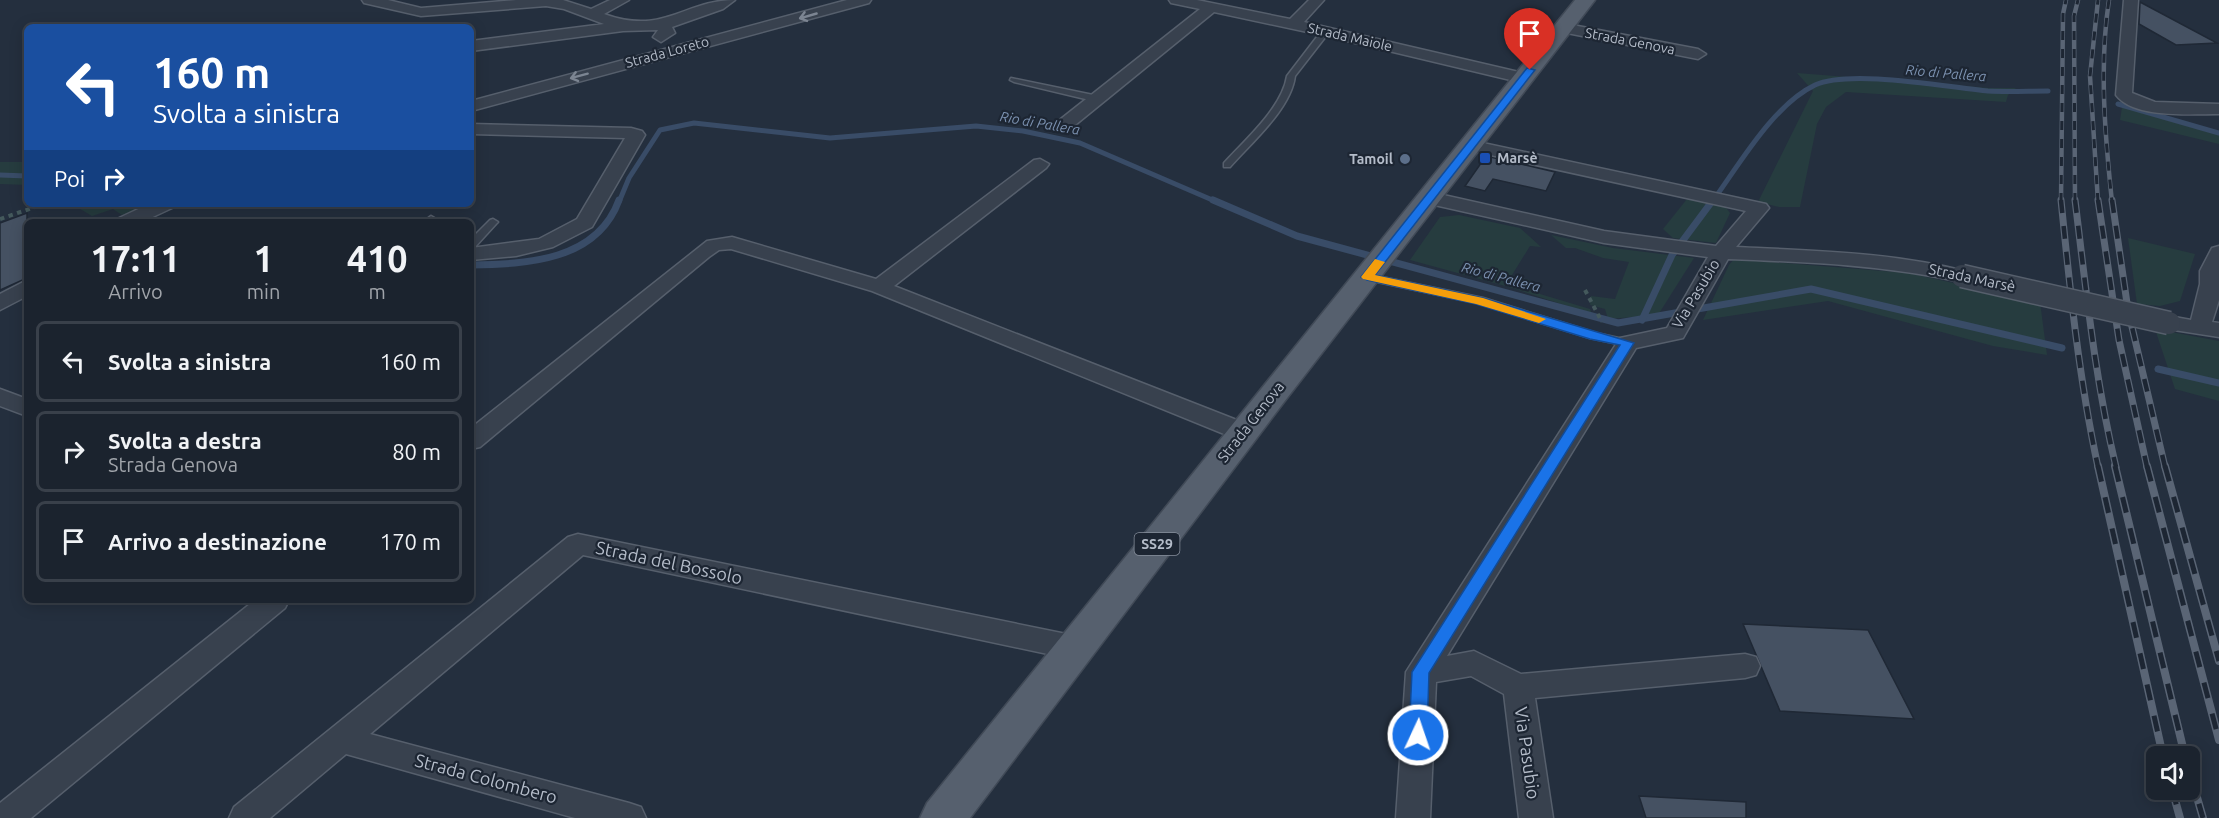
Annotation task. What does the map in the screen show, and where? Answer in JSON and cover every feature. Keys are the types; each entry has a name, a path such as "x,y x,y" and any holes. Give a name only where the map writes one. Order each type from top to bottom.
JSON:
{"main road":[{"name":"Strada Genova","path":"942,818 1585,0"}],"street":[{"path":"369,0 421,12 546,2 567,5 624,26"},
{"path":"592,15 622,0"},
{"path":"474,46 624,26 664,25 718,6 728,0"},
{"name":"Strada Loreto","path":"474,105 864,0"},
{"name":"Strada Maiole","path":"1176,0 1221,6 1524,78"},
{"path":"1293,24 1317,0"},
{"path":"2131,0 2124,95 2134,102 2154,107 2219,110"},
{"path":"1063,126 1221,6"},
{"path":"604,69 667,33 664,25"},
{"name":"Strada Genova","path":"1562,28 1698,54"},
{"path":"474,129 632,133 636,135 585,223 555,240 522,248 474,254"},
{"path":"1469,145 1759,208 1721,253"},
{"path":"879,288 1040,164"},
{"name":"Strada Marsè","path":"1430,198 1604,237 1646,243 1721,253 1850,258 1911,265 2169,323 2208,329"},
{"path":"474,439 714,245 732,243 879,288 1244,432"},
{"path":"2208,329 2206,313 2213,308 2210,271 2219,252"},
{"name":"Via Pasubio","path":"1628,343 1675,333 1721,253"},
{"path":"0,304 24,288"},
{"path":"1413,818 1421,672 1628,343"},
{"path":"0,397 24,407"},
{"name":"Strada del Bossolo","path":"246,818 344,740 578,544 1076,648"},
{"path":"6,818 271,603"},
{"name":"Via Pasubio","path":"1421,672 1474,663 1518,687 1744,666"},
{"name":"Via Pasubio","path":"1518,687 1536,818"},
{"name":"Strada Colombero","path":"344,740 629,818"}],"lane":[{"path":"1227,165 1284,99 1292,83 1291,76 1326,31"},
{"path":"1014,80 1098,99"},
{"path":"474,242 494,222"},
{"path":"1376,266 1594,336 1628,343"}],"path":[{"path":"0,219 35,207"},
{"path":"1585,290 1587,304 1599,315"}],"green space":[{"path":"1797,73 1989,88 2016,88 2008,95 2006,102 1846,92 1826,107 1817,124 1800,207 1779,207 1758,202 1813,91"},
{"path":"2122,107 2219,135 2219,144 2120,120"},
{"path":"0,162 24,162 24,185 0,184"},
{"path":"1687,199 1724,205 1730,213 1716,243 1673,238 1663,229"},
{"path":"77,207 142,207 122,215 113,209 92,216"},
{"path":"1459,215 1520,228 1541,247 1530,246 1512,275 1533,281 1540,294 1590,309 1592,314 1509,287 1410,260 1440,217"},
{"path":"1551,235 1613,248 1694,258 1658,315 1608,319 1605,309 1590,305 1591,296 1615,299 1629,262 1603,258 1575,248 1566,248"},
{"path":"2128,238 2195,254 2180,301 2160,306 2137,304"},
{"path":"1734,259 1908,273 2040,302 2047,355 1993,346 1828,301 1703,320"},
{"path":"2155,329 2219,341 2219,401 2175,389"}],"building":[{"path":"2140,2 2217,43 2176,45 2139,24"},
{"path":"1486,156 1555,172 1546,191 1493,179 1485,191 1465,186"},
{"path":"27,213 27,219 24,219 24,279 0,290 0,223"},
{"path":"1743,624 1868,630 1914,719 1780,711"},
{"path":"1639,796 1746,802 1746,818 1646,818"}],"waterway":[{"name":"Rio di Pallera","path":"1712,202 1771,121 1800,94 1815,85 1831,80 1874,79 1988,91 2048,91"},
{"name":"Rio di Pallera","path":"2118,104 2219,133"},
{"name":"Rio di Pallera","path":"619,202 629,178 660,130 694,123 830,138 976,126 1023,131 1080,143 1217,202"},
{"name":"Rio di Pallera","path":"0,175 24,176"},
{"name":"Rio di Pallera","path":"474,265 537,260 577,247 594,236 609,220 619,200"},
{"name":"Rio di Pallera","path":"1213,200 1297,236 1618,323 1643,319"},
{"name":"Rio di Pallera","path":"1643,319 1672,255 1713,200"},
{"name":"Rio di Pallera","path":"146,207 147,219"},
{"name":"Rio di Pallera","path":"1643,319 1811,289 2062,348"},
{"name":"Rio di Pallera","path":"2158,369 2219,383"}],"railway":[{"path":"2061,200 2063,14 2066,0"},
{"path":"2075,202 2074,16 2078,0"},
{"path":"2098,0 2090,76 2098,202"},
{"path":"2109,0 2104,75 2105,126 2112,202"},
{"path":"2061,200 2080,368 2098,467"},
{"path":"2075,200 2097,368 2116,467"},
{"path":"2098,200 2119,340 2147,467"},
{"path":"2112,200 2128,310 2165,467"},
{"path":"2098,466 2161,746"},
{"path":"2115,466 2183,746"},
{"path":"2147,466 2219,740"},
{"path":"2165,466 2219,661"},
{"path":"2175,800 2180,818"},
{"path":"2198,800 2203,818"}],"slow traffic":[{"path":"1379,262 1367,277 1479,300 1539,319"}],"place":[{"name":"Marsè","path":"1485,158"},
{"name":"Tamoil","path":"1405,159"}],"route":[{"path":"1418,735 1421,672 1628,343 1594,336 1479,300 1367,277 1530,70"}]}
